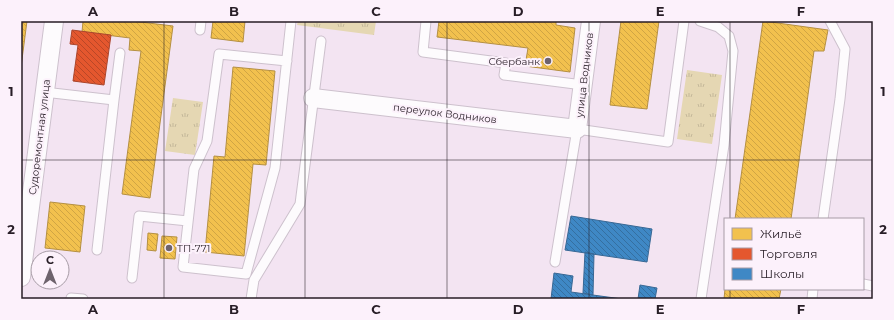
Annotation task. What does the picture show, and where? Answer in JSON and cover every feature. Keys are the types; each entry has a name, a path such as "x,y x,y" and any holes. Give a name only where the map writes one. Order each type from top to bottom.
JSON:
{"street":[{"name":"Судоремонтная улица","path":"21,276 54,21"},
{"name":"улица Водников","path":"577,129 591,21"},
{"name":"переулок Водников","path":"313,98 577,129"}],"lane":[{"path":"246,274 275,168 291,21"},
{"path":"426,21 423,52 506,63 504,75 583,85"},
{"path":"555,262 577,129 668,142 684,21"},
{"path":"700,21 718,27 729,36 733,51 724,145 701,299"},
{"path":"823,218 840,99 845,49 830,21"},
{"path":"251,299 254,280 300,204 321,41"},
{"path":"97,250 120,53"},
{"path":"254,280 246,274 183,267 194,170 207,141 219,54 287,61"},
{"path":"44,92 114,100"},
{"path":"132,278 139,216 188,221"},
{"path":"71,298 83,299"}],"green space":[{"path":"298,21 376,21 374,35 297,25"},
{"path":"687,70 722,75 712,144 677,139"},
{"path":"173,98 203,102 195,155 165,151"}],"building: Жильё":[{"path":"21,21 27,21 21,67"},
{"path":"83,21 132,21 173,26 150,198 122,194 141,51 129,50 130,38 82,32"},
{"path":"213,21 245,21 243,42 211,38"},
{"path":"439,21 556,21 556,25 575,28 570,72 525,66 528,48 437,37"},
{"path":"621,21 659,21 647,109 610,105"},
{"path":"763,21 828,30 824,51 814,51 791,218 735,218"},
{"path":"233,67 275,71 266,165 253,164 244,256 205,252 214,156 225,157"},
{"path":"50,202 85,206 80,252 45,248"},
{"path":"148,233 158,234 156,251 147,250"},
{"name":"ТП-771","path":"162,236 177,237 175,259 160,258"},
{"path":"725,290 781,290 779,299 724,299"}],"building: Торговля":[{"path":"72,30 111,35 104,85 73,81 78,45 70,44"}],"building: Школы":[{"path":"571,216 652,229 647,262 565,250"},
{"path":"585,252 594,254 593,295 583,293"},
{"path":"554,273 573,276 571,292 622,299 551,299"},
{"path":"640,285 657,288 655,299 638,299"}],"place":[{"name":"Сбербанк","path":"548,61"},
{"name":"ТП-771","path":"169,248"}]}
